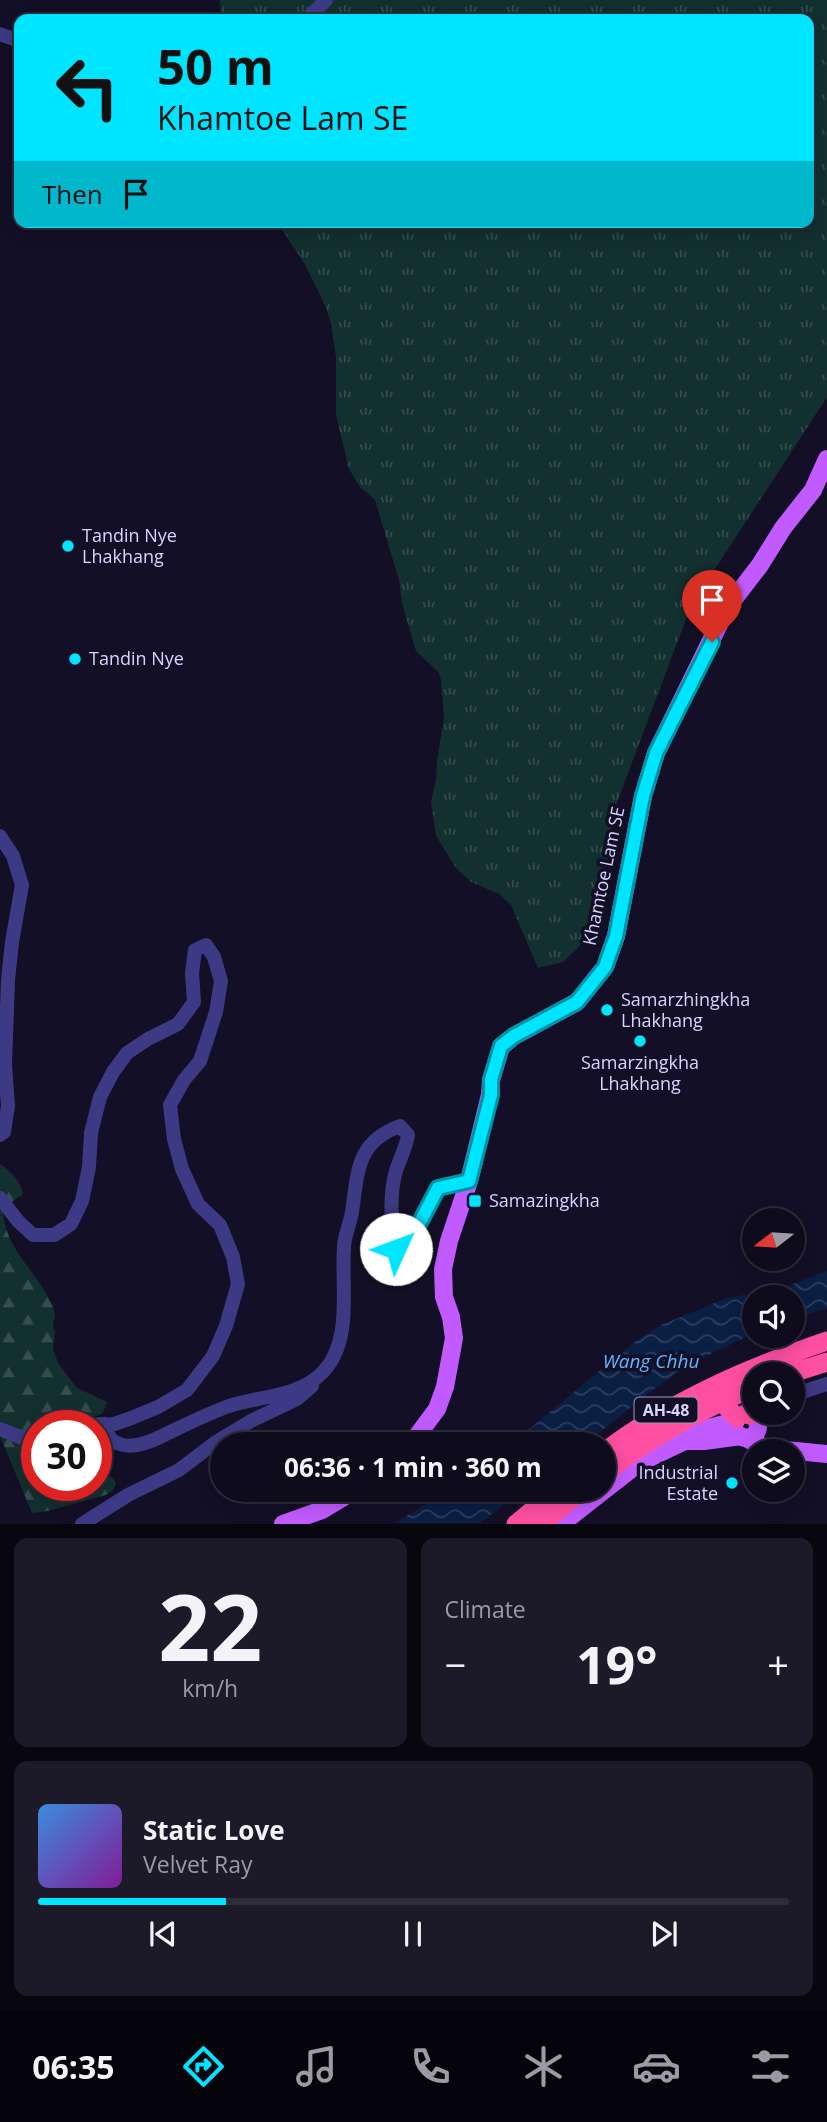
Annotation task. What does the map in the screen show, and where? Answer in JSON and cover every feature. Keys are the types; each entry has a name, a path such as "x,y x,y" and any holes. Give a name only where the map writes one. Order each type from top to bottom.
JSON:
{"highway":[{"name":"AH-48","path":"805,1364 826,1351"},
{"name":"AH-48","path":"616,1444 660,1413 735,1376 765,1363 826,1351"},
{"name":"AH-48","path":"616,1465 645,1442 742,1392"},
{"path":"721,1401 742,1418"},
{"path":"516,1524 542,1502"},
{"path":"541,1524 568,1502"}],"main road":[{"name":"Khamtoe Lam SE","path":"420,1432 437,1409 446,1387 454,1338 441,1281 449,1241 469,1181 491,1095 491,1080 501,1046 514,1036 577,1002 605,967 616,936 643,796 656,753 727,608 813,490 827,459"},
{"path":"561,1524 639,1463 685,1441 701,1430 742,1424"},
{"path":"750,1425 779,1448 827,1454"},
{"path":"283,1524 322,1510 336,1502"}],"street":[{"path":"312,14 326,0"},
{"path":"0,836 13,856 22,885 8,980 5,1065 8,1106 4,1132 0,1135"},
{"path":"0,1198 33,1235 54,1235 71,1224 82,1201 89,1167 91,1133 100,1097 127,1053 178,1024 194,1002 192,973 195,950 206,945 214,957 221,981 216,1012 200,1060 184,1080 170,1105 181,1169 198,1204 220,1225 233,1256 238,1284 226,1326 213,1356 187,1390 158,1407 112,1425"},
{"path":"82,1524 128,1495 179,1470 216,1442 251,1421 298,1399 334,1358 342,1328 344,1247 357,1170 367,1147 383,1132 400,1126 408,1135 405,1151 395,1173 393,1235 396,1249 409,1243 438,1188 469,1181"},
{"path":"112,1439 124,1445 144,1444 199,1418 249,1400 274,1397 298,1388 321,1374"},
{"path":"805,1391 827,1384"},
{"path":"0,1429 21,1437"}],"green space":[{"path":"220,0 827,0 827,397 691,606 616,805 604,889 596,921 586,940 563,962 538,968 511,905 499,894 471,882 456,868 436,836 431,802 444,718 441,680 439,673 416,651 402,603 399,580 375,500 360,487 349,469 336,415 336,357 331,323 304,263 281,228 814,228 814,14 221,14"},
{"path":"0,1164 22,1189 23,1194 10,1203 3,1201 4,1217 7,1231 20,1257 53,1307 53,1348 58,1363 77,1388 107,1402 104,1410 21,1410 21,1487 0,1436"},
{"path":"27,1501 84,1501 48,1511 32,1513"}],"water":[{"name":"Wang Chhu","path":"827,1271 827,1308 805,1315 805,1285 790,1285"},
{"name":"Wang Chhu","path":"742,1295 742,1339 690,1364 600,1432 526,1432 636,1341 661,1325 727,1298"},
{"path":"430,1502 508,1502 480,1523 394,1523"}],"place":[{"name":"Tandin Nye Lhakhang","path":"68,546"},
{"name":"Tandin Nye","path":"75,659"},
{"name":"Samarzhingkha Lhakhang","path":"607,1010"},
{"name":"Samarzingkha Lhakhang","path":"640,1041"},
{"name":"Samazingkha","path":"475,1201"},
{"name":"Industrial Estate","path":"732,1483"}],"route":[{"path":"396,1249 409,1243 438,1188 469,1181 501,1046 541,1020 577,1002 605,967 616,936 643,796 656,753 712,642"}]}
